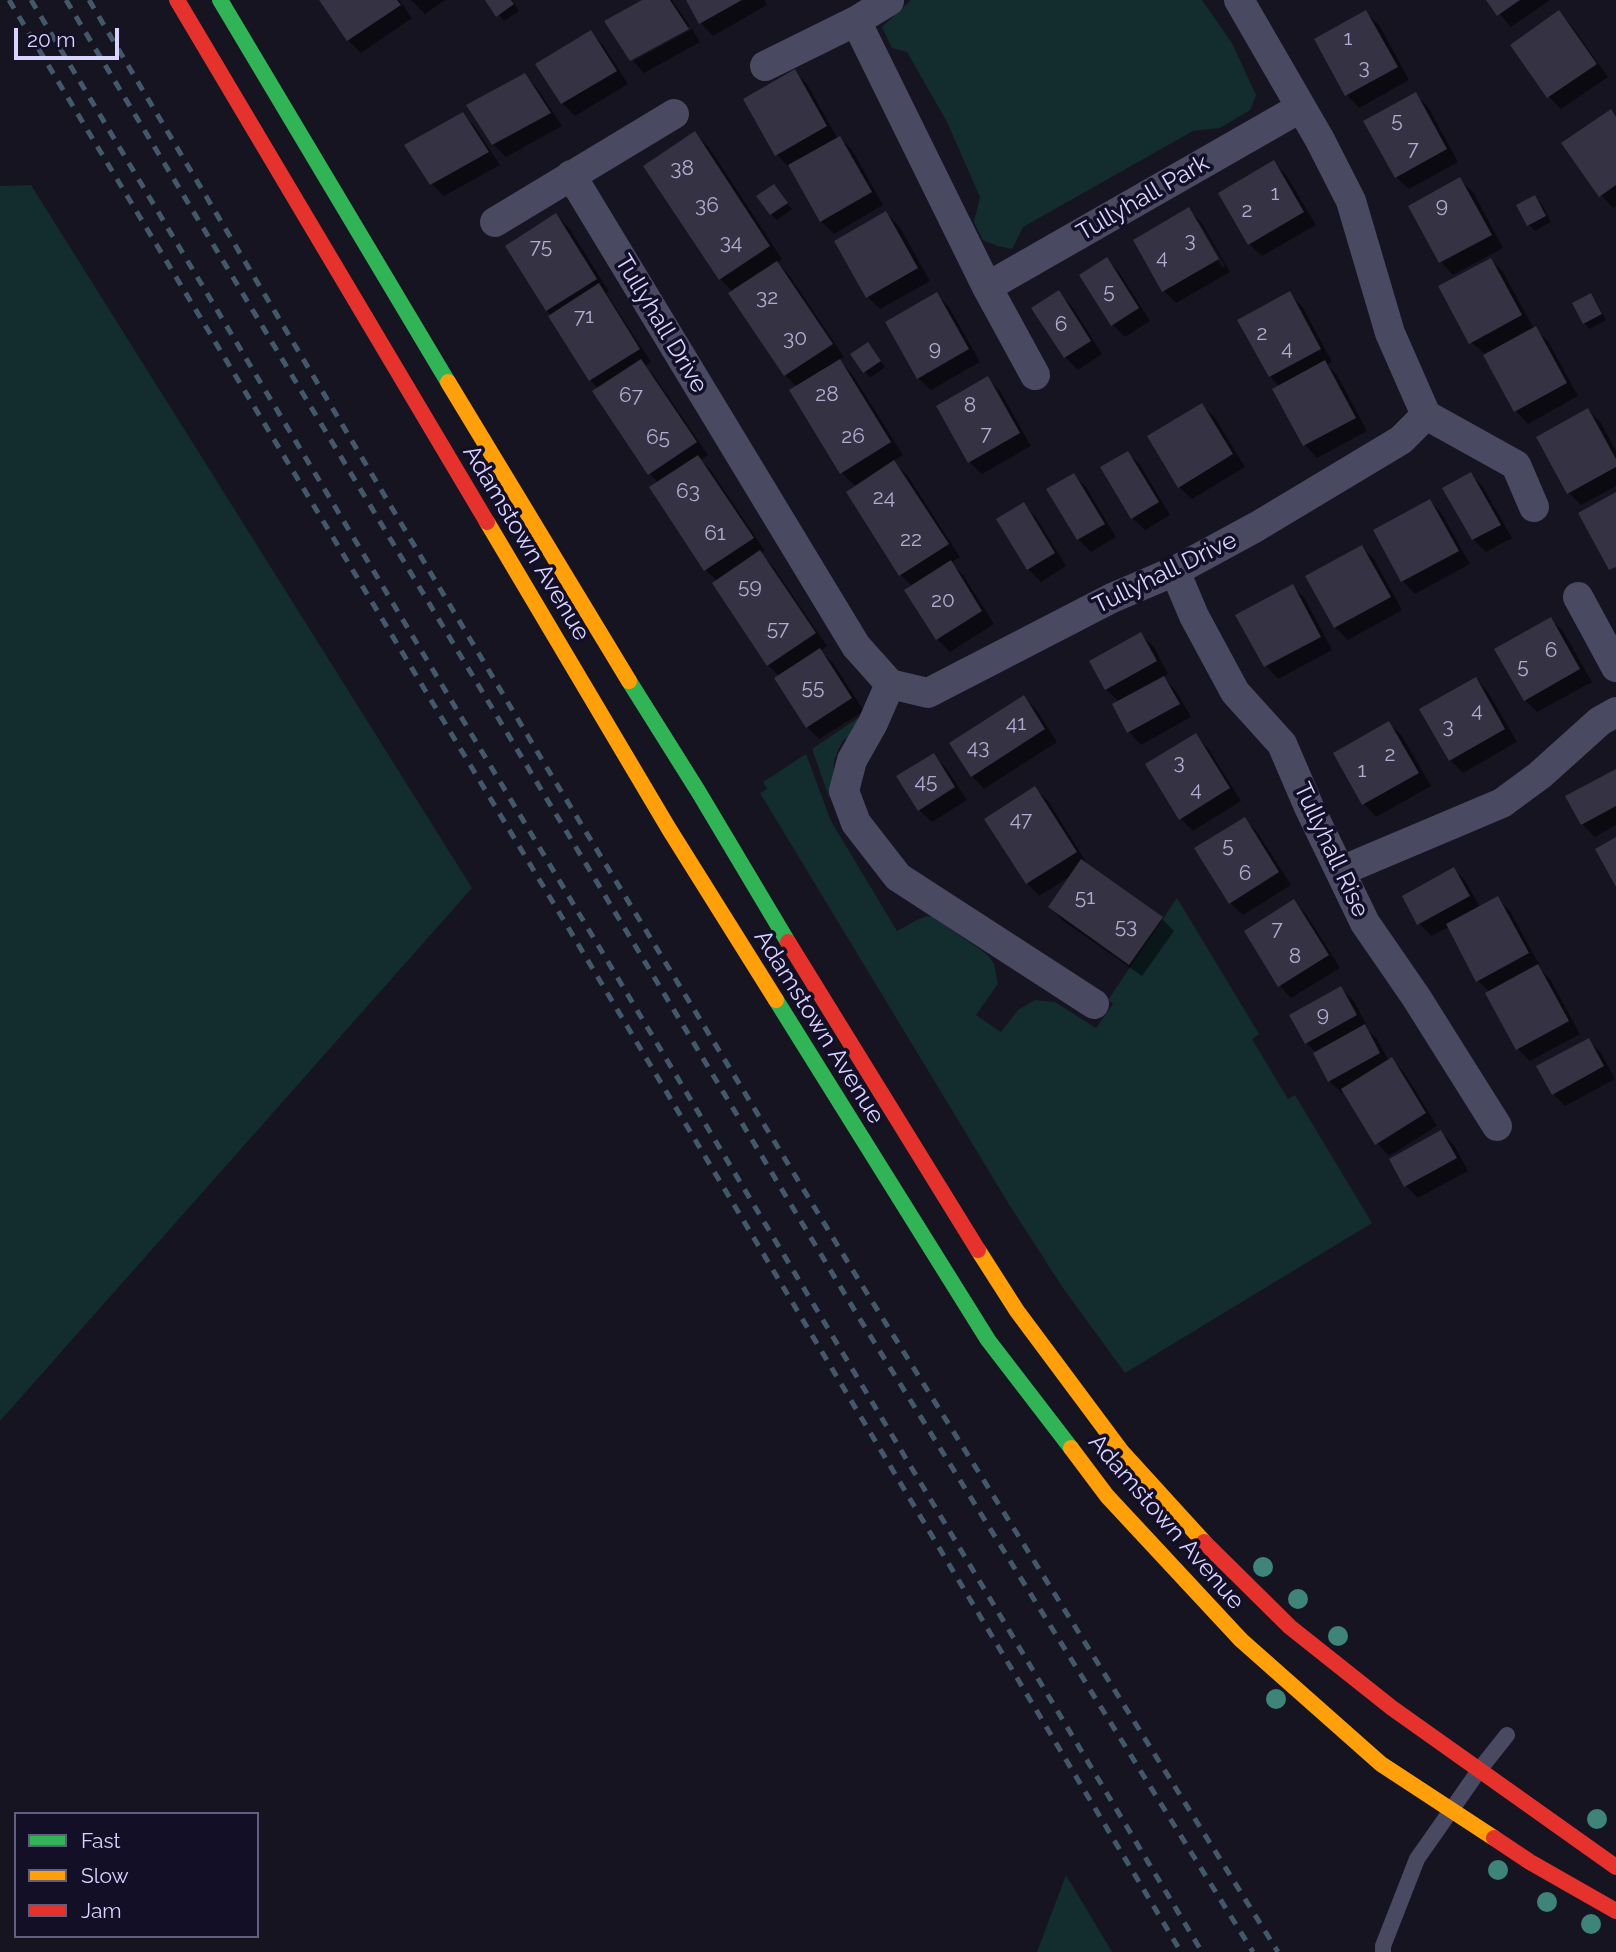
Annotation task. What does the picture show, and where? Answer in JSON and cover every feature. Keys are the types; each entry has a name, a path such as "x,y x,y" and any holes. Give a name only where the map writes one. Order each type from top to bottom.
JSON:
{"street":[{"name":"Adamstown Avenue","path":"177,0 668,829 988,1340 1107,1496 1241,1640 1375,1759 1530,1862 1616,1911"},
{"name":"Adamstown Avenue","path":"220,0 593,625 698,791 838,1026 1017,1311 1122,1452 1194,1532 1290,1627 1392,1708 1616,1867"},
{"path":"765,66 856,21 889,1"},
{"path":"1249,4 1350,201 1390,333 1426,415 1516,465 1534,508"},
{"path":"856,21 986,287 1035,375"},
{"name":"Tullyhall Park","path":"986,287 1300,108"},
{"path":"495,222 674,114"},
{"name":"Tullyhall Drive","path":"571,175 856,646 890,684 928,693 1112,598 1175,571 1256,527 1401,440 1426,415"},
{"name":"Tullyhall Rise","path":"1175,571 1194,616 1235,692 1282,744 1365,923 1416,997 1497,1126"},
{"path":"1578,597 1616,667"},
{"path":"890,684 873,723 852,760 844,791 856,823 898,877 1094,1004"},
{"path":"1341,870 1502,803 1540,775 1600,721 1616,712"}],"lane":[{"path":"1383,1952 1417,1859 1507,1735"}],"green space":[{"path":"911,0 1202,0 1232,43 1256,95 1250,110 1220,128 1193,131 1023,227 1012,249 997,246 983,240 974,222 980,197 947,122 907,52 892,48 882,27"},
{"path":"31,185 472,888 0,1421 0,186"},
{"path":"858,718 861,719 849,741 845,738 834,761 833,794 829,797 812,749"},
{"path":"806,754 831,821 897,931 919,919 933,917 988,955 994,964 998,984 976,1015 1001,1032 1018,1010 1035,1000 1055,1002 1096,1028 1113,1004 1108,1000 1177,898 1259,1034 1252,1039 1288,1099 1295,1095 1372,1223 1125,1373 1063,1288 1010,1206 760,793 767,789 763,782"},
{"path":"1066,1875 1112,1952 1037,1952"}],"building":[{"path":"319,0 397,0 401,5 347,41"},
{"path":"485,0 511,0 514,4 496,17"},
{"path":"642,0 670,0 689,29 630,61 604,21"},
{"path":"686,0 742,0 699,24"},
{"path":"1486,0 1520,0 1497,16"},
{"path":"1366,10 1398,67 1345,96 1314,39"},
{"path":"1559,10 1597,64 1547,98 1510,45"},
{"path":"591,30 617,71 561,104 535,64"},
{"path":"795,69 827,126 775,156 743,99"},
{"path":"525,73 551,113 492,145 466,105"},
{"path":"1416,92 1447,149 1395,178 1363,121"},
{"path":"1611,109 1616,117 1616,185 1599,197 1561,143"},
{"path":"463,112 489,152 430,185 404,145"},
{"path":"695,131 770,246 719,280 643,166"},
{"path":"840,136 872,192 820,222 788,165"},
{"path":"1274,160 1304,212 1248,245 1218,193"},
{"path":"1460,177 1492,235 1439,263 1408,206"},
{"path":"774,184 788,203 770,215 756,196"},
{"path":"1535,195 1546,216 1527,226 1516,205"},
{"path":"1189,207 1219,259 1162,292 1133,240"},
{"path":"886,211 918,268 866,298 834,241"},
{"path":"556,213 597,279 546,311 505,246"},
{"path":"1107,257 1139,308 1111,326 1079,275"},
{"path":"1491,258 1522,315 1469,344 1438,286"},
{"path":"777,261 833,344 784,376 728,293"},
{"path":"599,283 640,349 589,381 548,316"},
{"path":"1059,290 1091,341 1064,358 1031,308"},
{"path":"1290,291 1321,349 1269,377 1237,320"},
{"path":"937,292 969,349 917,379 885,322"},
{"path":"1591,293 1602,314 1583,324 1572,303"},
{"path":"1536,326 1567,383 1514,412 1483,355"},
{"path":"868,342 881,361 863,373 850,354"},
{"path":"641,359 697,442 648,475 592,391"},
{"path":"840,359 891,442 840,474 789,390"},
{"path":"1325,360 1356,418 1303,446 1272,389"},
{"path":"988,376 1020,433 968,463 936,406"},
{"path":"1202,403 1233,454 1178,488 1147,436"},
{"path":"1588,408 1616,459 1616,467 1567,494 1536,437"},
{"path":"1128,451 1159,502 1131,519 1100,467"},
{"path":"698,455 754,538 704,571 649,487"},
{"path":"894,460 949,544 899,576 846,492"},
{"path":"1471,472 1501,525 1472,540 1442,488"},
{"path":"1074,473 1105,524 1077,540 1046,489"},
{"path":"1616,492 1616,567 1609,570 1578,513"},
{"path":"1430,499 1459,551 1401,582 1373,530"},
{"path":"1024,502 1055,553 1027,570 996,519"},
{"path":"1362,545 1391,597 1334,628 1305,576"},
{"path":"760,550 816,633 767,666 712,583"},
{"path":"951,560 982,611 936,640 904,590"},
{"path":"1293,584 1321,637 1264,667 1235,615"},
{"path":"1551,617 1580,669 1524,701 1494,649"},
{"path":"1141,632 1157,661 1105,690 1089,661"},
{"path":"820,648 852,698 806,728 774,678"},
{"path":"1164,676 1180,704 1127,733 1112,704"},
{"path":"1476,677 1505,729 1449,761 1419,709"},
{"path":"1024,695 1045,729 971,777 949,743"},
{"path":"1389,721 1419,773 1362,805 1333,753"},
{"path":"1196,733 1230,788 1179,820 1145,764"},
{"path":"934,753 955,787 918,811 896,776"},
{"path":"1616,769 1616,806 1581,825 1565,796"},
{"path":"1035,786 1077,852 1026,884 984,819"},
{"path":"1245,817 1279,872 1229,904 1194,848"},
{"path":"1616,837 1616,887 1595,849"},
{"path":"1081,859 1163,917 1129,965 1048,907"},
{"path":"1454,867 1470,896 1417,925 1402,896"},
{"path":"1498,896 1529,953 1476,982 1446,924"},
{"path":"1294,899 1329,955 1278,987 1244,931"},
{"path":"1538,964 1569,1021 1516,1050 1485,993"},
{"path":"1341,986 1357,1015 1305,1044 1289,1015"},
{"path":"1365,1024 1380,1053 1328,1082 1313,1053"},
{"path":"1589,1038 1604,1066 1552,1095 1536,1066"},
{"path":"1392,1057 1426,1113 1375,1145 1341,1089"},
{"path":"1441,1130 1457,1158 1404,1187 1389,1159"}],"railway":[{"path":"9,0 1181,1952"},
{"path":"31,0 1202,1952"},
{"path":"66,0 858,1316 1253,1952"},
{"path":"89,0 544,763 855,1274 1278,1952"}],"traffic: fast":[{"path":"220,0 448,382"},
{"path":"629,681 788,942"},
{"path":"776,1000 988,1340 1071,1448"}],"traffic: slow":[{"path":"448,382 629,681"},
{"path":"487,522 669,829 776,1000"},
{"path":"978,1250 1017,1311 1122,1452 1204,1542"},
{"path":"1071,1448 1107,1496 1241,1640 1381,1764 1494,1838"}],"traffic: jam":[{"path":"177,0 487,522"},
{"path":"788,942 978,1250"},
{"path":"1204,1542 1290,1627 1392,1708 1616,1867"},
{"path":"1494,1838 1530,1862 1616,1911"}]}
